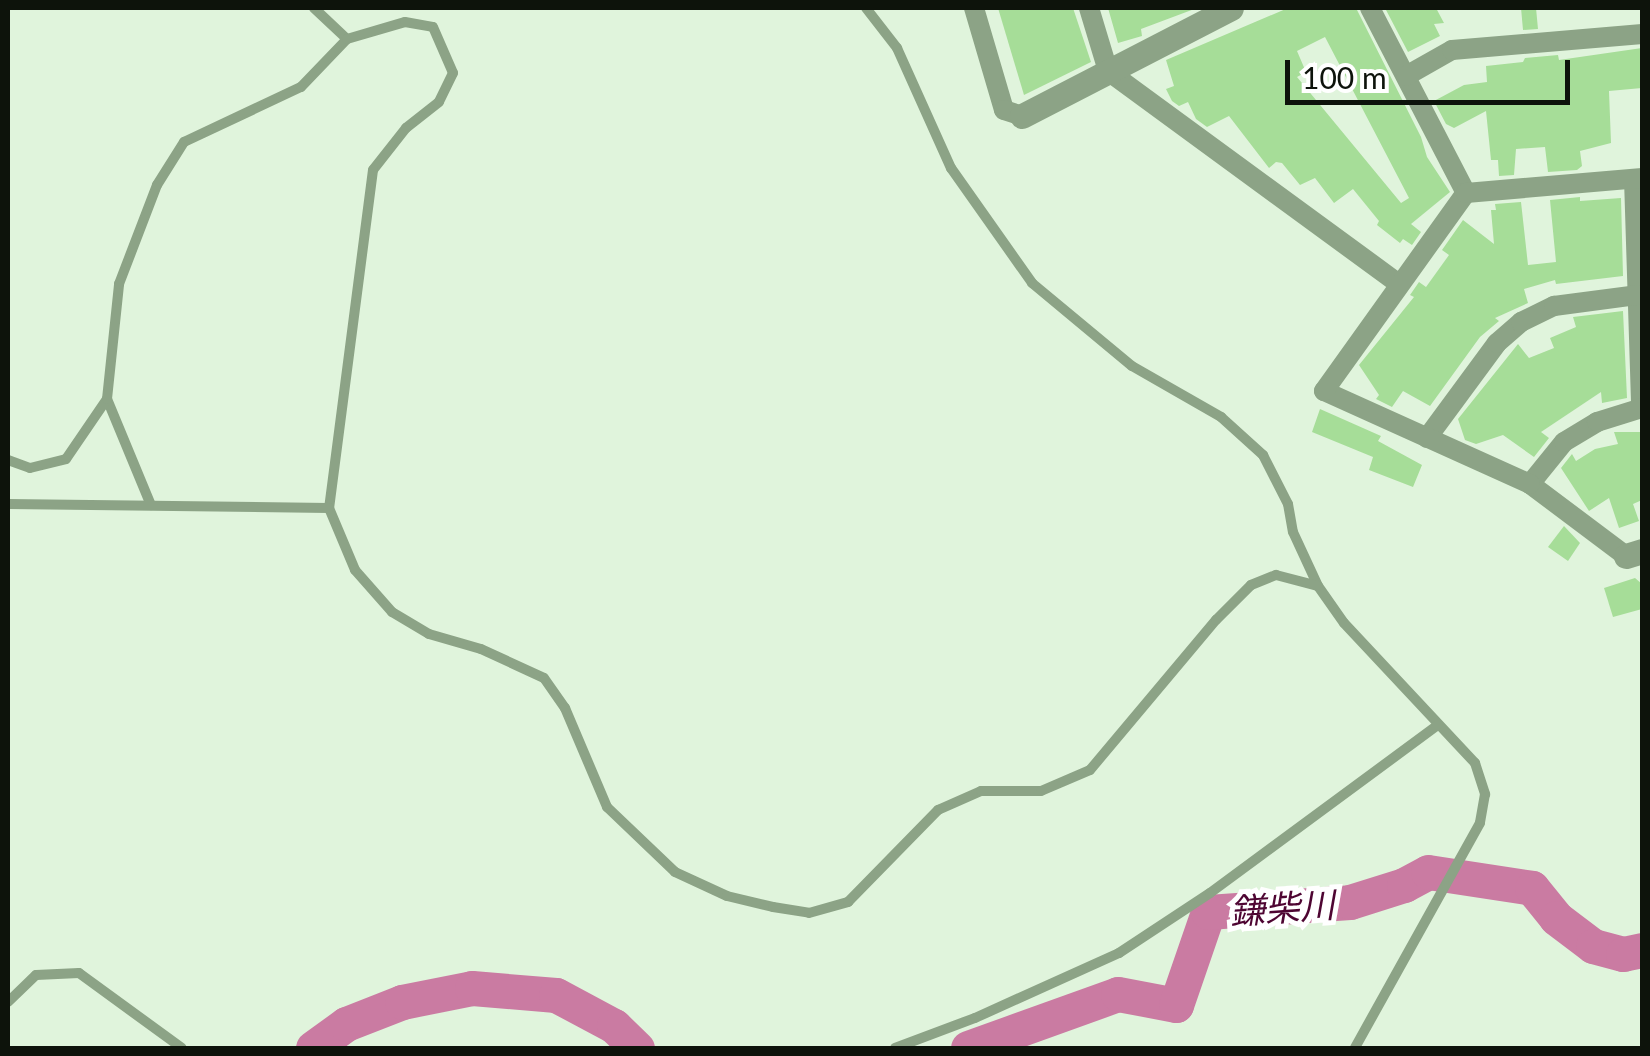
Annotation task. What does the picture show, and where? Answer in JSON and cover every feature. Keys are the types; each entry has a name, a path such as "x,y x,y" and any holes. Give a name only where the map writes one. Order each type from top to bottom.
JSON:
{"street":[{"path":"974,8 1004,110 1022,116 1231,8"},
{"path":"1089,8 1108,71 1399,284"},
{"path":"1370,8 1466,193"},
{"path":"1406,76 1452,50 1642,34"},
{"path":"1530,484 1564,442 1597,422 1642,408 1638,179 1466,193 1324,391 1530,484 1634,554"},
{"path":"1427,438 1497,342 1521,322 1554,306 1638,295"}],"lane":[{"path":"314,8 347,40"},
{"path":"866,8 897,48 951,168 1032,283 1132,366 1222,417 1263,455 1288,504 1293,532 1318,586 1344,623 1475,763 1485,794 1480,823 1355,1048"},
{"path":"8,460 30,468 66,459 107,399 119,284 157,185 184,142 301,87 347,40 405,22 433,27 453,72 439,102 406,128 373,170 329,508 355,570 392,612 429,634 481,649 544,678 565,708 607,807 675,872 727,896 809,913 848,902 938,810 981,791 1041,791 1090,770 1216,620 1252,584 1276,575 1318,586"},
{"path":"107,399 151,504"},
{"path":"8,504 329,508"},
{"path":"896,1048 976,1018 1119,953 1210,893 1438,725"},
{"path":"8,1002 36,975 79,973 182,1048"}],"building":[{"path":"998,8 1073,8 1091,62 1024,95"},
{"path":"1108,8 1197,8 1141,29 1142,36 1118,43"},
{"path":"1288,8 1356,8 1421,137 1427,157 1450,192 1411,224 1421,232 1412,245 1403,239 1400,243 1377,225 1379,221 1353,189 1334,203 1315,178 1300,185 1282,163 1276,162 1269,168 1229,116 1207,127 1196,119 1188,102 1179,106 1172,101 1166,89 1174,86 1166,60","holes":["1325,37 1409,198 1401,203 1297,77 1306,72 1297,51"]},
{"path":"1385,8 1436,8 1444,23 1434,24 1440,36 1408,52"},
{"path":"1521,8 1536,8 1538,29 1523,30"},
{"path":"1642,48 1642,88 1609,91 1611,143 1580,151 1582,166 1577,170 1548,172 1545,147 1516,149 1514,175 1499,176 1498,160 1491,160 1486,111 1454,128 1446,124 1434,101 1464,85 1487,82 1486,66 1523,62 1525,58 1558,55 1559,60"},
{"path":"1580,197 1580,201 1621,198 1623,276 1556,284 1555,280 1524,289 1528,303 1495,318 1499,321 1480,337 1430,406 1403,391 1392,407 1376,399 1379,395 1359,365 1414,297 1410,295 1419,282 1426,287 1449,255 1442,250 1463,220 1494,244 1491,210 1496,210 1495,204 1521,202 1528,265 1556,262 1550,200"},
{"path":"1623,311 1627,398 1602,403 1601,392 1541,432 1549,438 1534,457 1503,435 1476,444 1465,440 1458,419 1518,344 1529,358 1554,348 1550,338 1576,327 1573,317"},
{"path":"1320,409 1381,436 1378,441 1422,465 1413,487 1369,470 1373,457 1312,432"},
{"path":"1614,432 1642,432 1642,500 1633,504 1639,521 1619,528 1609,498 1589,511 1561,468 1572,454 1576,461 1595,449 1618,444"},
{"path":"1564,526 1580,543 1568,561 1548,547"},
{"path":"1635,578 1642,584 1642,609 1613,617 1604,588"}],"waterway":[{"name":"鎌柴川","path":"968,1048 1118,994 1176,1005 1208,912 1350,902 1404,885 1428,872 1532,888 1556,918 1593,946 1623,954 1642,950"},
{"name":"鎌柴川","path":"313,1048 346,1024 402,1002 472,988 556,995 614,1026 637,1048"}]}
